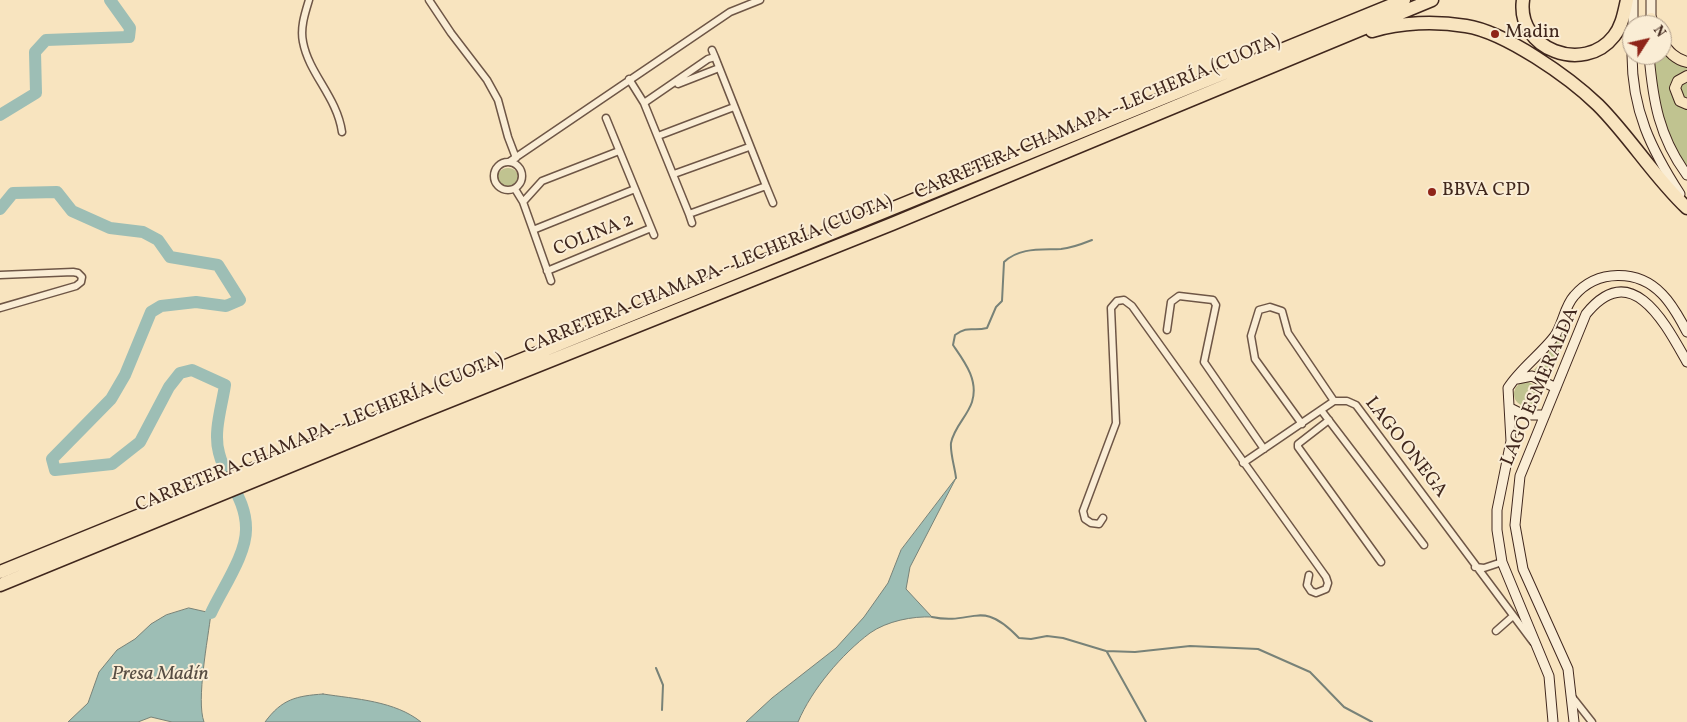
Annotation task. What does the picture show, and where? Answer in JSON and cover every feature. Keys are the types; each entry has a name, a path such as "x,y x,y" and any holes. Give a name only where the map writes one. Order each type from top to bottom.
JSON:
{"highway":[{"name":"CARRETERA CHAMAPA - LECHERÍA (CUOTA)","path":"0,572 110,533 352,435 1404,0"},
{"name":"CARRETERA CHAMAPA - LECHERÍA (CUOTA)","path":"352,435 892,224 1432,0"},
{"path":"1523,0 1522,11 1528,30 1550,50 1571,56 1595,51 1613,38 1620,27 1627,0"},
{"path":"1321,46 1380,29 1425,23 1466,26 1495,34 1566,78 1597,105 1628,139 1671,193 1687,207"},
{"name":"CARRETERA CHAMAPA - LECHERÍA (CUOTA)","path":"0,585 110,533"}],"main road":[{"path":"1672,54 1679,60 1687,62"},
{"path":"1687,76 1678,81 1675,88 1680,101 1687,104"}],"street":[{"path":"309,0 303,19 303,42 309,58 340,118 342,132"},
{"path":"429,0 451,33 487,80 498,100 516,158"},
{"path":"533,191 518,186 508,190 501,188 495,179 495,172 499,166 516,158 629,79 730,12 760,0"},
{"path":"1633,0 1633,15"},
{"path":"1651,0 1652,15"},
{"path":"712,50 749,147 773,203"},
{"path":"644,103 670,87 708,59 715,58"},
{"path":"1633,65 1636,98 1650,145 1687,207"},
{"path":"1650,65 1656,113 1674,158 1687,175"},
{"path":"670,87 719,68"},
{"path":"629,79 644,103 692,222"},
{"path":"658,136 734,107"},
{"name":"COLINA 2","path":"547,271 653,232 606,118"},
{"path":"674,174 749,147"},
{"path":"523,202 542,181 620,151"},
{"path":"510,162 521,170 522,177 518,186"},
{"name":"COLINA 2","path":"518,186 551,282"},
{"path":"689,214 766,186"},
{"name":"COLINA 2","path":"533,230 635,189"},
{"path":"0,275 73,272 78,273 82,277 81,282 76,286 0,308"},
{"name":"LAGO ESMERALDA","path":"1554,722 1549,676 1502,562 1497,510 1511,441 1510,408 1507,395 1513,381 1556,335 1569,303 1584,286 1605,276 1623,274 1644,281 1662,293 1687,332"},
{"name":"LAGO ESMERALDA","path":"1574,722 1568,669 1523,568 1515,525 1520,476 1586,314 1604,297 1617,293 1638,298 1653,308 1660,315 1687,362"},
{"path":"1167,330 1172,302 1179,296 1213,300 1216,305 1204,362 1264,449"},
{"path":"1104,518 1099,524 1091,524 1085,519 1083,511 1116,423 1111,308 1117,301 1124,300 1132,306 1326,577 1328,583 1326,589 1322,592 1311,591 1307,585 1308,576"},
{"path":"1302,424 1255,359 1251,336 1259,310 1270,307 1282,311 1288,333 1334,401"},
{"path":"1528,366 1532,376"},
{"path":"1513,381 1532,376 1556,388"},
{"name":"LAGO ONEGA","path":"1243,463 1334,401 1346,401 1356,405 1475,567 1540,651"},
{"path":"1510,408 1524,415 1545,415"},
{"path":"1321,410 1424,545"},
{"path":"1328,420 1298,444 1298,447 1381,562"},
{"path":"1475,567 1484,568 1502,562"},
{"path":"1496,631 1513,616"},
{"path":"1572,698 1592,722"}],"green space":[{"path":"1672,50 1687,62 1687,175 1665,138 1651,65 1672,65"},
{"path":"504,168 512,168 519,175 519,183 512,190 504,190 497,183 497,175"},
{"path":"1563,332 1566,333 1548,378 1534,370"},
{"path":"1526,382 1531,383 1537,389 1537,399 1531,405 1526,406 1521,405 1515,399 1514,394 1515,389 1521,383"}],"water":[{"path":"956,478 910,567 906,589 932,617 917,617 884,625 859,641 829,673 811,697 798,722 746,722 772,698 836,648 864,617 888,583 901,550"},
{"name":"Presa Madín","path":"189,608 211,613 201,699 204,722 172,722 151,717 138,722 68,722 88,703 99,672 117,650 135,639 151,624 166,615"},
{"path":"323,694 387,705 411,715 421,722 265,722 277,708 290,700"}],"waterway":[{"path":"0,115 36,93 35,52 46,40 129,37 130,28 110,0"},
{"path":"0,209 13,193 57,192 72,211 110,228 143,232 158,240 170,257 218,265 240,300 226,306 196,302 161,306 151,312 125,375 111,399 52,459 55,470 112,464 140,442 169,387 180,373 192,370 225,385 217,428 217,445 226,472 243,508 246,528 238,560 211,613"},
{"path":"956,478 951,443 955,432 970,407 974,386 969,371 953,345 955,335 967,329 987,328 996,307 1002,301 1004,262 1010,257 1031,250 1069,248 1092,240"},
{"path":"932,617 946,619 985,616 995,619 1006,626 1019,638 1031,639 1047,636 1063,638 1106,651 1135,652 1190,646 1258,649 1310,672 1344,707 1372,722"},
{"path":"1107,652 1146,722"},
{"path":"656,668 663,685 662,710"}],"place":[{"name":"Madin","path":"1495,34"},
{"name":"BBVA CPD","path":"1432,192"}]}
